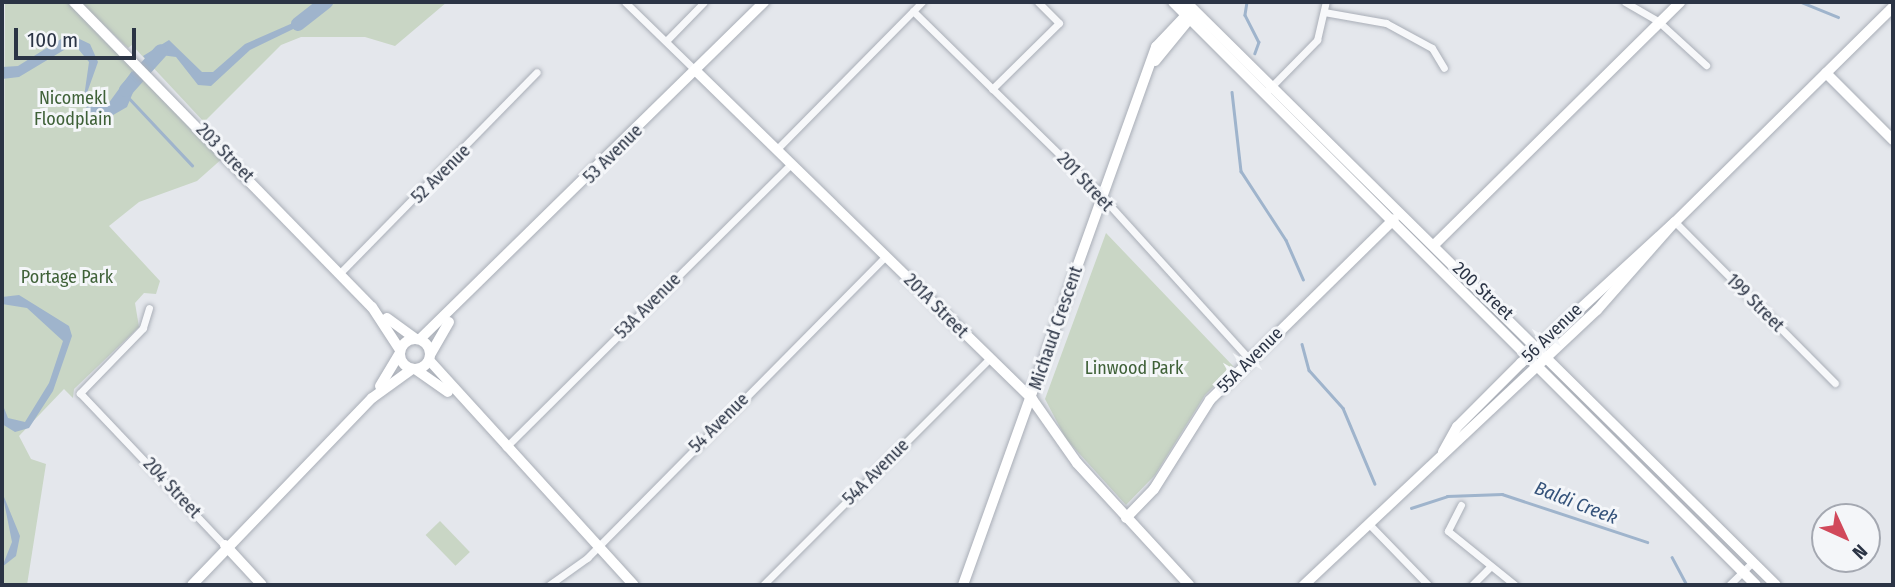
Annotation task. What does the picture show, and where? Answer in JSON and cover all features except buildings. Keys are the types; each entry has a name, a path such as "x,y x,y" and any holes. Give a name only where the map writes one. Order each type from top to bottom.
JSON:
{"main road":[{"name":"203 Street","path":"74,2 160,86 372,307 414,369"},
{"name":"53 Avenue","path":"400,352 462,305 764,2"},
{"name":"200 Street","path":"1173,2 1189,11 1540,345 1776,585"},
{"path":"1434,245 1679,2"},
{"name":"56 Avenue","path":"1443,452 1457,427 1610,278 1673,224 1892,5"},
{"name":"Michaud Crescent","path":"963,585 1149,69 1189,11"},
{"name":"201A Street","path":"696,71 1032,399 1056,438 1189,585"},
{"path":"1826,73 1893,140"},
{"name":"200 Street","path":"1269,89 1756,585"},
{"name":"55A Avenue","path":"1126,518 1154,489 1210,400 1394,219"},
{"name":"56 Avenue","path":"1304,585 1443,452 1550,356 1612,295 1673,224"},
{"path":"1610,278 1612,295"},
{"name":"53 Avenue","path":"430,357 462,305"},
{"name":"203 Street","path":"372,307 418,339"},
{"path":"418,339 460,400 634,585"},
{"path":"372,398 400,352"},
{"path":"184,585 270,504 372,398 430,357"},
{"path":"414,369 460,400"},
{"path":"192,585 234,535 270,504"},
{"name":"204 Street","path":"226,547 262,585"}],"street":[{"name":"201A Street","path":"625,2 696,71"},
{"path":"666,41 704,2"},
{"path":"776,150 922,2"},
{"path":"992,89 1059,23 1038,2"},
{"path":"1269,89 1317,40 1326,2"},
{"path":"1625,2 1659,22 1706,65"},
{"name":"201 Street","path":"913,11 1104,199 1250,360"},
{"path":"1324,12 1386,23 1432,48 1444,68"},
{"name":"52 Avenue","path":"340,273 537,72"},
{"name":"53A Avenue","path":"506,448 791,164"},
{"name":"199 Street","path":"1673,224 1835,383"},
{"name":"54 Avenue","path":"549,585 598,546 886,256"},
{"name":"204 Street","path":"149,308 144,326 80,393 226,547"},
{"name":"54A Avenue","path":"763,585 989,359"},
{"path":"1461,505 1448,531 1489,568 1515,585"},
{"path":"1368,523 1428,585"},
{"path":"1730,585 1753,562"},
{"path":"1472,585 1489,568"}],"green space":[{"path":"5,2 68,2 224,157 197,181 139,202 109,226 160,281 156,294 144,293 135,303 139,327 74,389 73,398 64,389 19,436 31,459 46,464 27,585 2,585"},
{"path":"80,2 447,2 395,46 365,37 301,37 281,45 204,122 132,45 128,48"},
{"name":"Linwood Park","path":"1106,233 1234,367 1205,395 1155,475 1126,505 1066,439 1045,399"},
{"path":"440,521 470,552 455,566 426,535"}],"water":[{"path":"311,15 316,18 250,50 211,86 198,85 176,57 161,55 150,64 143,56 169,40 202,72 213,72 245,44"},
{"path":"69,34 90,44 98,62 83,104 89,62 74,44 19,77 2,79 2,67 18,66"},
{"path":"132,71 139,78 127,107 101,122 91,119 85,109 92,101 108,104"},
{"path":"19,295 69,326 72,336 53,391 29,428 15,432 2,424 2,403 8,418 25,422 49,383 63,341 27,308 2,304 2,297"},
{"path":"2,492 20,536 16,556 2,567 12,542"}],"waterway":[{"path":"298,24 326,2"},
{"name":"Baldi Creek","path":"1247,2 1245,15 1259,42 1255,53"},
{"path":"1801,2 1838,17"},
{"path":"126,90 161,51"},
{"name":"Baldi Creek","path":"1232,92 1241,171 1286,240 1303,279"},
{"path":"130,99 192,165"},
{"name":"Baldi Creek","path":"1302,344 1309,370 1343,408 1375,484"},
{"name":"Baldi Creek","path":"1411,508 1447,496 1502,494 1647,542"},
{"name":"Baldi Creek","path":"1672,557 1687,585"}],"park label":[{"name":"Nicomekl Floodplain","path":"73,109"},
{"name":"Portage Park","path":"67,277"}]}
